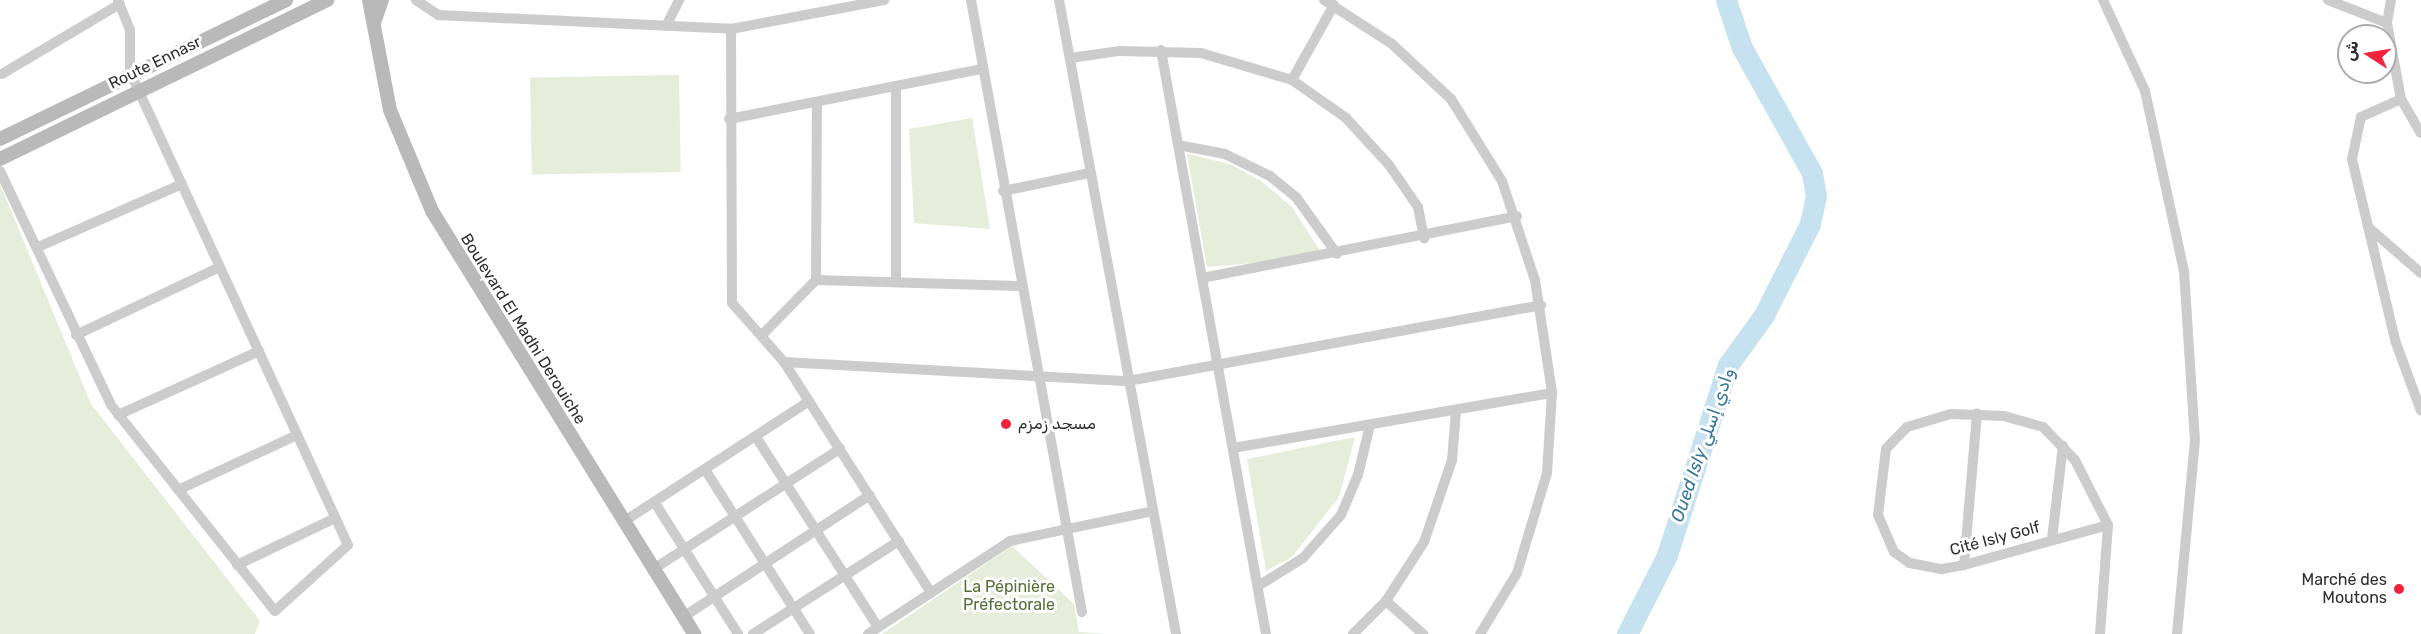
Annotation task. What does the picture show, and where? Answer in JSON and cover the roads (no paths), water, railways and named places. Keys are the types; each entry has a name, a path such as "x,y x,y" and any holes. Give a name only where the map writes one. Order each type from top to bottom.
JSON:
{"street":[{"name":"Route Ennasr","path":"0,139 130,72 286,0"},
{"name":"Route Ennasr","path":"0,159 138,88 327,0"},
{"name":"Boulevard El Madhi Derouiche","path":"369,0 375,21 390,110 432,211 652,570 694,634"},
{"path":"375,21 382,0"},
{"path":"416,0 438,15 730,29 884,0"},
{"path":"666,26 679,0"},
{"path":"970,0 1003,191 1082,612"},
{"path":"1059,0 1176,634"},
{"path":"2103,0 2145,91 2184,271 2195,440 2177,634"},
{"path":"2328,0 2387,23"},
{"path":"2391,0 2387,23 2401,99 2421,133"},
{"path":"0,171 38,247 76,335 118,415 274,611 348,545 130,72 130,30 119,2 2,74"},
{"path":"1292,80 1329,3 1439,85 1487,156 1517,216 1541,305 1552,393 1551,449 1534,526 1507,593 1480,634"},
{"path":"730,29 732,303 784,362 932,593"},
{"path":"1070,58 1161,50 1221,56 1292,80 1346,118 1389,165 1418,207 1424,238"},
{"path":"1161,50 1266,634"},
{"path":"729,118 817,103 982,69"},
{"path":"896,86 896,279"},
{"path":"2401,99 2361,117 2355,127 2352,159 2396,343 2421,411"},
{"path":"762,335 816,280 817,103"},
{"path":"1178,145 1225,154 1270,176 1301,202 1337,254"},
{"path":"1003,191 1090,173"},
{"path":"38,247 182,184"},
{"path":"1202,278 1424,238 1517,216"},
{"path":"2368,227 2421,273"},
{"path":"76,335 220,267"},
{"path":"816,280 896,279 1022,286"},
{"path":"784,362 1038,373 1128,381 1541,305"},
{"path":"118,415 259,351"},
{"path":"1233,448 1552,393"},
{"path":"623,522 706,471 809,401"},
{"path":"1353,634 1386,601 1419,550 1440,504 1452,460 1456,411"},
{"path":"1964,565 1977,414"},
{"name":"Cité Isly Golf","path":"2100,634 2108,525 2088,479 2063,446 2025,419 1977,414 1924,418 1907,427 1886,450 1880,483 1878,514 1894,552 1925,567 1964,565 2108,525"},
{"path":"1258,586 1303,558 1341,515 1362,462 1370,425"},
{"path":"178,490 297,435"},
{"path":"756,437 878,627"},
{"path":"2052,539 2063,446"},
{"path":"652,570 840,449"},
{"path":"706,471 767,562 810,634"},
{"path":"683,617 870,495"},
{"path":"655,503 682,550 738,634"},
{"path":"868,634 1010,541 1066,527 1153,511"},
{"path":"237,565 335,518"},
{"path":"753,634 844,574 899,542"},
{"path":"1386,601 1423,634"}],"waterway":[{"name":"Oued Isly وادي إسلي","path":"1627,634 1667,555 1728,365 1764,315 1810,224 1816,196 1812,173 1742,48 1726,0"}],"place":[{"name":"مسجد زمزم","path":"1006,424"},
{"name":"Marché des Moutons","path":"2399,589"}],"park label":[{"name":"La Pépinière Préfectorale","path":"1009,596"}]}
